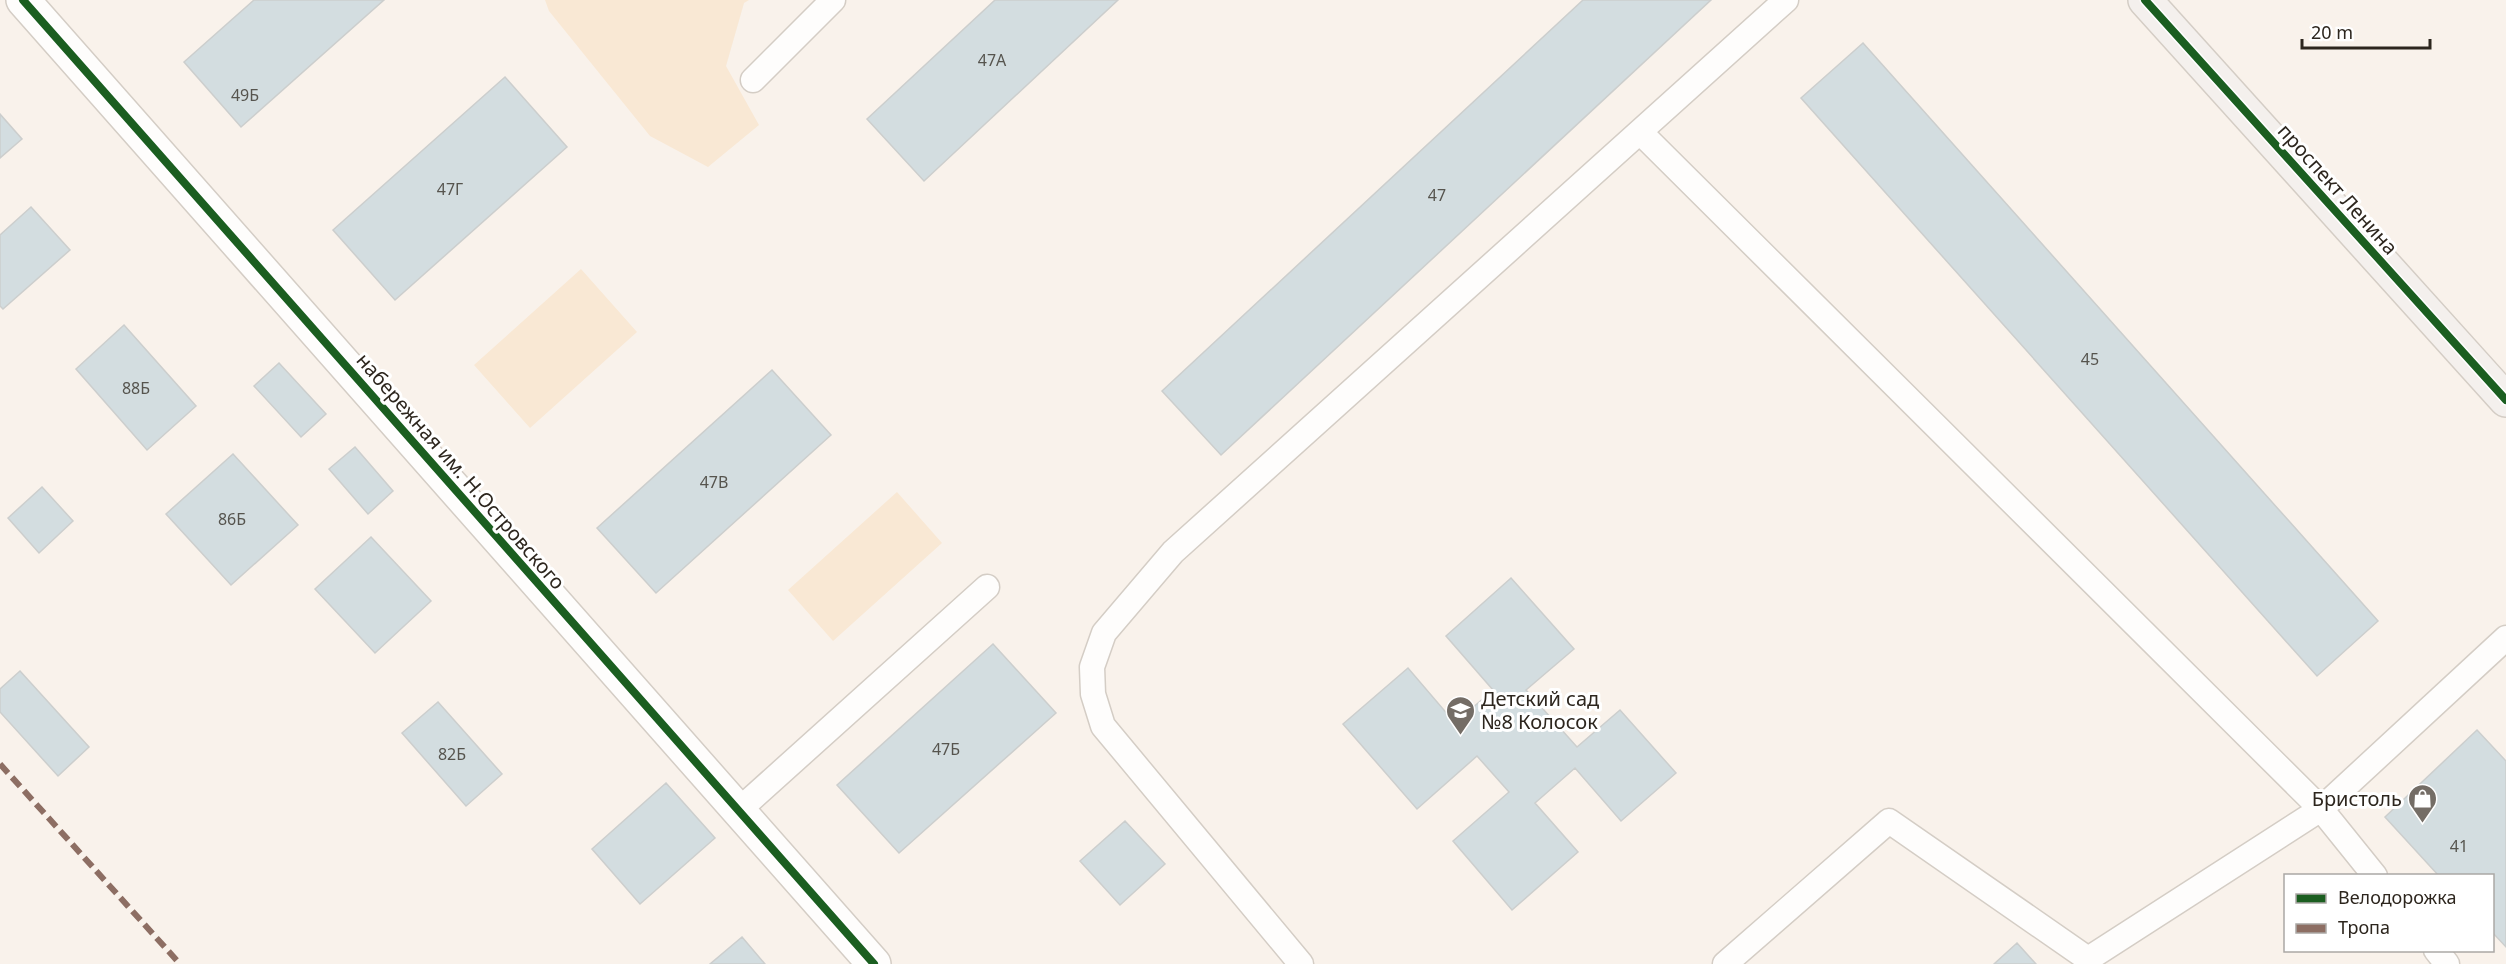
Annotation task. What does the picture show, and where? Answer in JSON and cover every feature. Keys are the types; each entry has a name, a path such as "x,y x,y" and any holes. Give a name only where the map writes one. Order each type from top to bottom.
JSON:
{"street":[{"name":"набережная им. Н.Островского","path":"23,0 874,964"},
{"name":"проспект Ленина","path":"2145,0 2506,399"}],"lane":[{"path":"753,80 833,0"},
{"path":"1301,964 1103,726 1093,694 1092,667 1104,633 1173,552 1786,0"},
{"path":"1640,132 2321,809 2373,874"},
{"path":"739,810 987,587"},
{"path":"1725,964 1889,821 2088,959 2321,809 2506,638"},
{"path":"2437,952 2447,964"}],"shaded area":[{"path":"545,0 749,0 744,3 726,66 759,125 708,167 650,136 549,11"},
{"path":"581,269 637,332 530,428 474,365"},
{"path":"897,492 942,543 833,641 788,590"}],"building":[{"path":"254,0 384,0 241,127 184,62"},
{"path":"995,0 1118,0 924,181 867,119"},
{"path":"1583,0 1711,0 1221,455 1162,391"},
{"path":"1863,43 2378,621 2317,676 1801,98"},
{"path":"505,77 567,147 395,300 333,230"},
{"path":"0,114 22,139 0,158"},
{"path":"31,207 70,250 3,309 0,306 0,235"},
{"path":"124,325 196,406 147,450 76,369"},
{"path":"279,363 326,414 301,437 254,386"},
{"path":"772,370 831,435 656,593 597,528"},
{"path":"355,447 393,491 368,514 329,469"},
{"path":"233,454 298,525 231,585 166,514"},
{"path":"42,487 73,521 39,553 8,518"},
{"path":"371,537 431,601 375,653 315,589"},
{"name":"Детский сад №8 Колосок","path":"1511,578 1574,649 1526,690 1577,747 1620,710 1676,773 1621,821 1575,768 1535,803 1578,852 1512,910 1453,841 1509,792 1477,756 1417,809 1343,724 1408,668 1455,723 1493,690 1446,636"},
{"path":"993,644 1056,713 899,853 837,785"},
{"path":"20,671 89,747 58,776 0,712 0,689"},
{"path":"438,702 502,774 466,806 402,733"},
{"path":"2477,730 2506,761 2506,947 2494,934 2494,874 2437,874 2385,817"},
{"path":"666,783 715,838 640,904 592,849"},
{"path":"1125,821 1165,864 1120,905 1080,861"},
{"path":"742,937 765,964 710,964"},
{"path":"2017,943 2036,964 1994,964"}],"marked path":[{"path":"0,764 180,964"}],"cycle path":[{"path":"23,0 874,964"},
{"path":"2145,0 2506,400"}],"place":[{"name":"Детский сад №8 Колосок","path":"1460,736"},
{"name":"Бристоль","path":"2423,824"}]}
